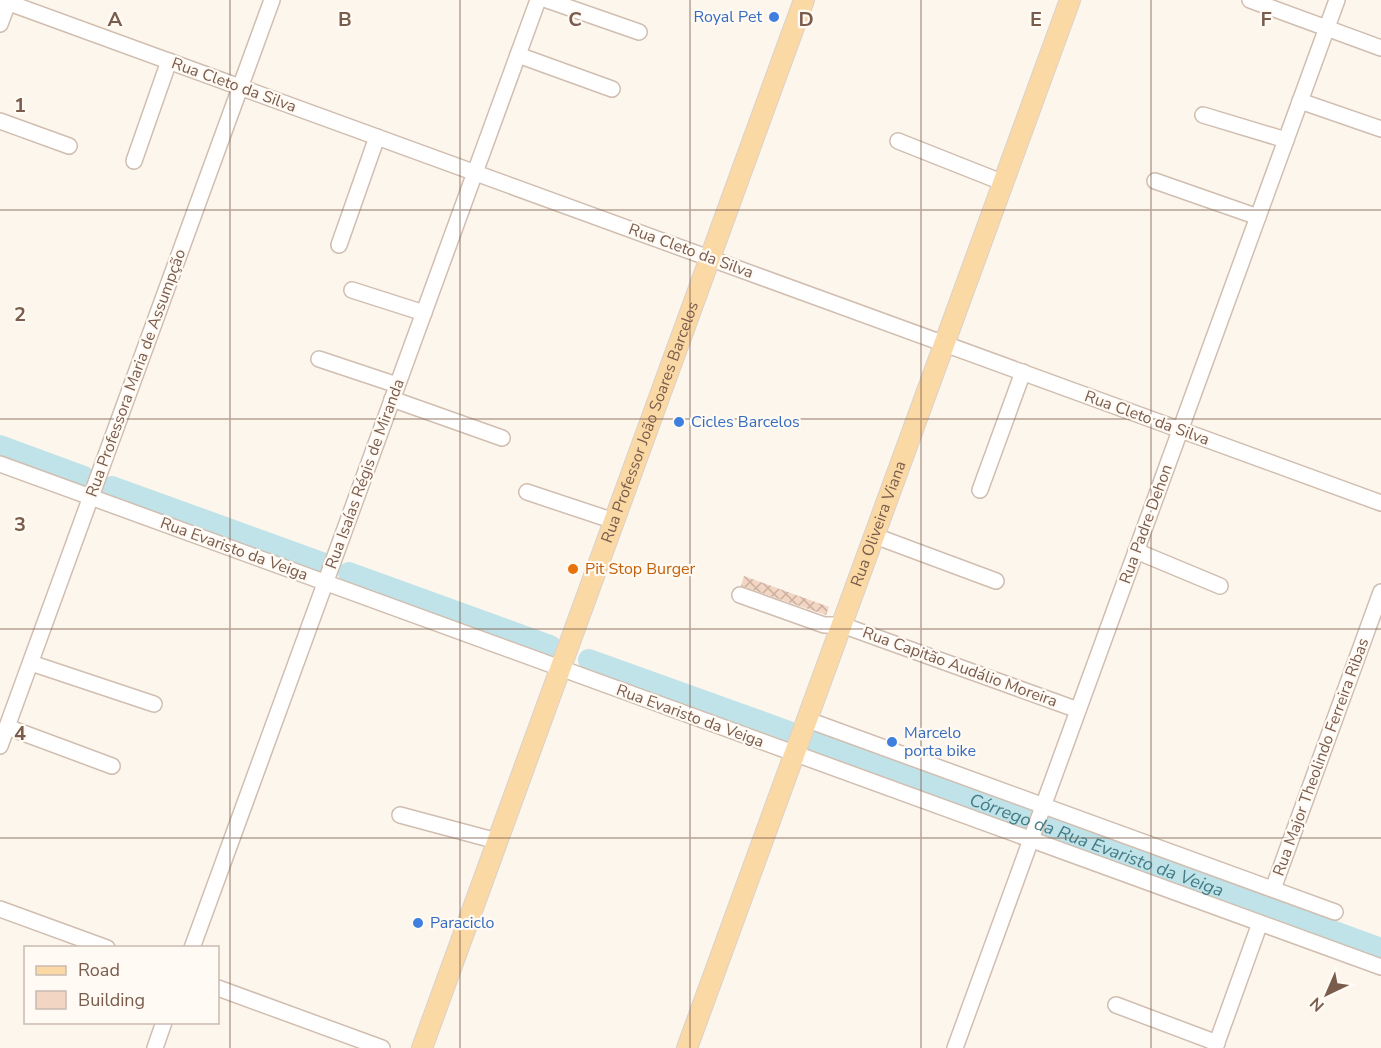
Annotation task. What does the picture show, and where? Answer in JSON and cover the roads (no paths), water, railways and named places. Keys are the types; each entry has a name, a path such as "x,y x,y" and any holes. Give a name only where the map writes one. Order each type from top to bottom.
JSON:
{"main road":[{"name":"Rua Professor João Soares Barcelos","path":"422,1048 804,0"},
{"name":"Rua Oliveira Viana","path":"687,1048 1070,0"}],"street":[{"name":"Rua Professora Maria de Assumpção","path":"0,746 272,0"},
{"name":"Rua Isaías Régis de Miranda","path":"193,946 538,0"},
{"path":"547,0 639,32"},
{"path":"1250,0 1381,48"},
{"name":"Rua Padre Dehon","path":"955,1048 1337,0"},
{"name":"Rua Cleto da Silva","path":"6,2 1381,503"},
{"path":"0,24 6,2"},
{"path":"518,55 612,89"},
{"path":"134,161 169,61"},
{"path":"1300,101 1381,129"},
{"path":"1203,115 1286,140"},
{"path":"0,121 69,146"},
{"path":"339,245 377,137"},
{"path":"898,141 1004,183"},
{"path":"1155,181 1258,217"},
{"path":"352,290 424,313"},
{"path":"319,359 502,438"},
{"path":"980,490 1023,372"},
{"name":"Rua Evaristo da Veiga","path":"0,464 1381,968"},
{"path":"527,492 614,521"},
{"path":"875,536 996,581"},
{"path":"1136,551 1220,586"},
{"name":"Rua Major Theolindo Ferreira Ribas","path":"1273,889 1381,592"},
{"name":"Rua Capitão Audálio Moreira","path":"740,595 824,626 842,625 1078,710"},
{"path":"31,663 154,704"},
{"path":"808,720 1335,912"},
{"path":"7,727 112,766"},
{"path":"399,815 497,841"},
{"path":"0,909 102,946"},
{"path":"1116,1005 1216,1046 1260,923"},
{"path":"219,988 382,1048"},
{"path":"155,1048 164,1024"}],"waterway":[{"name":"Córrego da Rua Evaristo da Veiga","path":"0,446 84,477"},
{"name":"Córrego da Rua Evaristo da Veiga","path":"112,487 322,563"},
{"name":"Córrego da Rua Evaristo da Veiga","path":"349,573 550,646"},
{"name":"Córrego da Rua Evaristo da Veiga","path":"589,660 789,732"},
{"name":"Córrego da Rua Evaristo da Veiga","path":"812,741 1381,949"}],"place":[{"name":"Royal Pet","path":"774,17"},
{"name":"Cicles Barcelos","path":"679,422"},
{"name":"Pit Stop Burger","path":"573,569"},
{"name":"Marcelo porta bike","path":"892,742"},
{"name":"Paraciclo","path":"418,923"}]}
